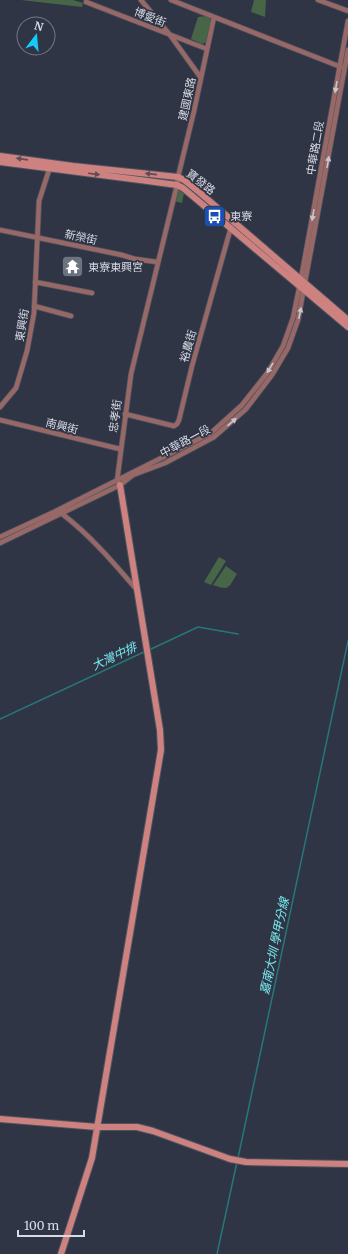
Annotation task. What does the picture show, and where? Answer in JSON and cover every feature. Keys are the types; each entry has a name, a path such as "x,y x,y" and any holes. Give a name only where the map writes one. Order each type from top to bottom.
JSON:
{"street":[{"path":"141,0 170,35 201,78"},
{"path":"171,0 342,67"},
{"path":"318,0 348,11"},
{"name":"博愛街","path":"86,2 207,49"},
{"name":"建國東路","path":"177,185 214,17"},
{"name":"中華路二段","path":"303,284 342,67 348,21"},
{"name":"中華路二段","path":"342,67 348,50"},
{"name":"寶發路","path":"0,156 50,166 177,185 232,225 348,320"},
{"name":"寶發路","path":"0,162 178,177 199,192 232,225"},
{"name":"東興街","path":"0,408 16,388 27,351 34,306 39,201 50,166"},
{"name":"忠孝街","path":"61,1254 92,1158 161,750 160,730 148,652 119,483 120,449 131,374 157,262 177,185"},
{"name":"裕農街","path":"125,414 174,426 177,424 232,225"},
{"name":"新榮街","path":"0,230 135,259 157,262"},
{"path":"35,282 92,294"},
{"name":"寶發路","path":"303,284 348,327"},
{"name":"中華路一段","path":"0,543 133,475 165,463 214,437 246,409 272,376 288,348 298,320 303,284"},
{"path":"34,306 71,316"},
{"name":"南興街","path":"0,420 120,449"},
{"name":"中華路一段","path":"0,537 119,483"},
{"path":"61,513 86,534 138,591"},
{"path":"0,1119 97,1127 138,1127 230,1159 246,1162 348,1164"}],"green space":[{"path":"21,0 73,0 83,3 82,7"},
{"path":"254,0 266,0 265,17 251,12"},
{"path":"206,16 210,18 211,24 207,42 202,44 191,39 198,17"},
{"path":"178,188 184,193 182,203 174,201"},
{"path":"219,557 226,561 211,585 204,582"},
{"path":"226,566 237,574 230,585 223,588 213,585"}],"waterway":[{"name":"大灣中排","path":"149,650 198,627 238,634"},
{"name":"嘉南大圳 學甲分線","path":"238,1158 348,641"},
{"name":"大灣中排","path":"0,719 146,651"},
{"name":"嘉南大圳 學甲分線","path":"217,1254 237,1162"}],"place":[{"name":"東寮","path":"215,216"},
{"name":"東寮東興宮","path":"73,267"}]}
